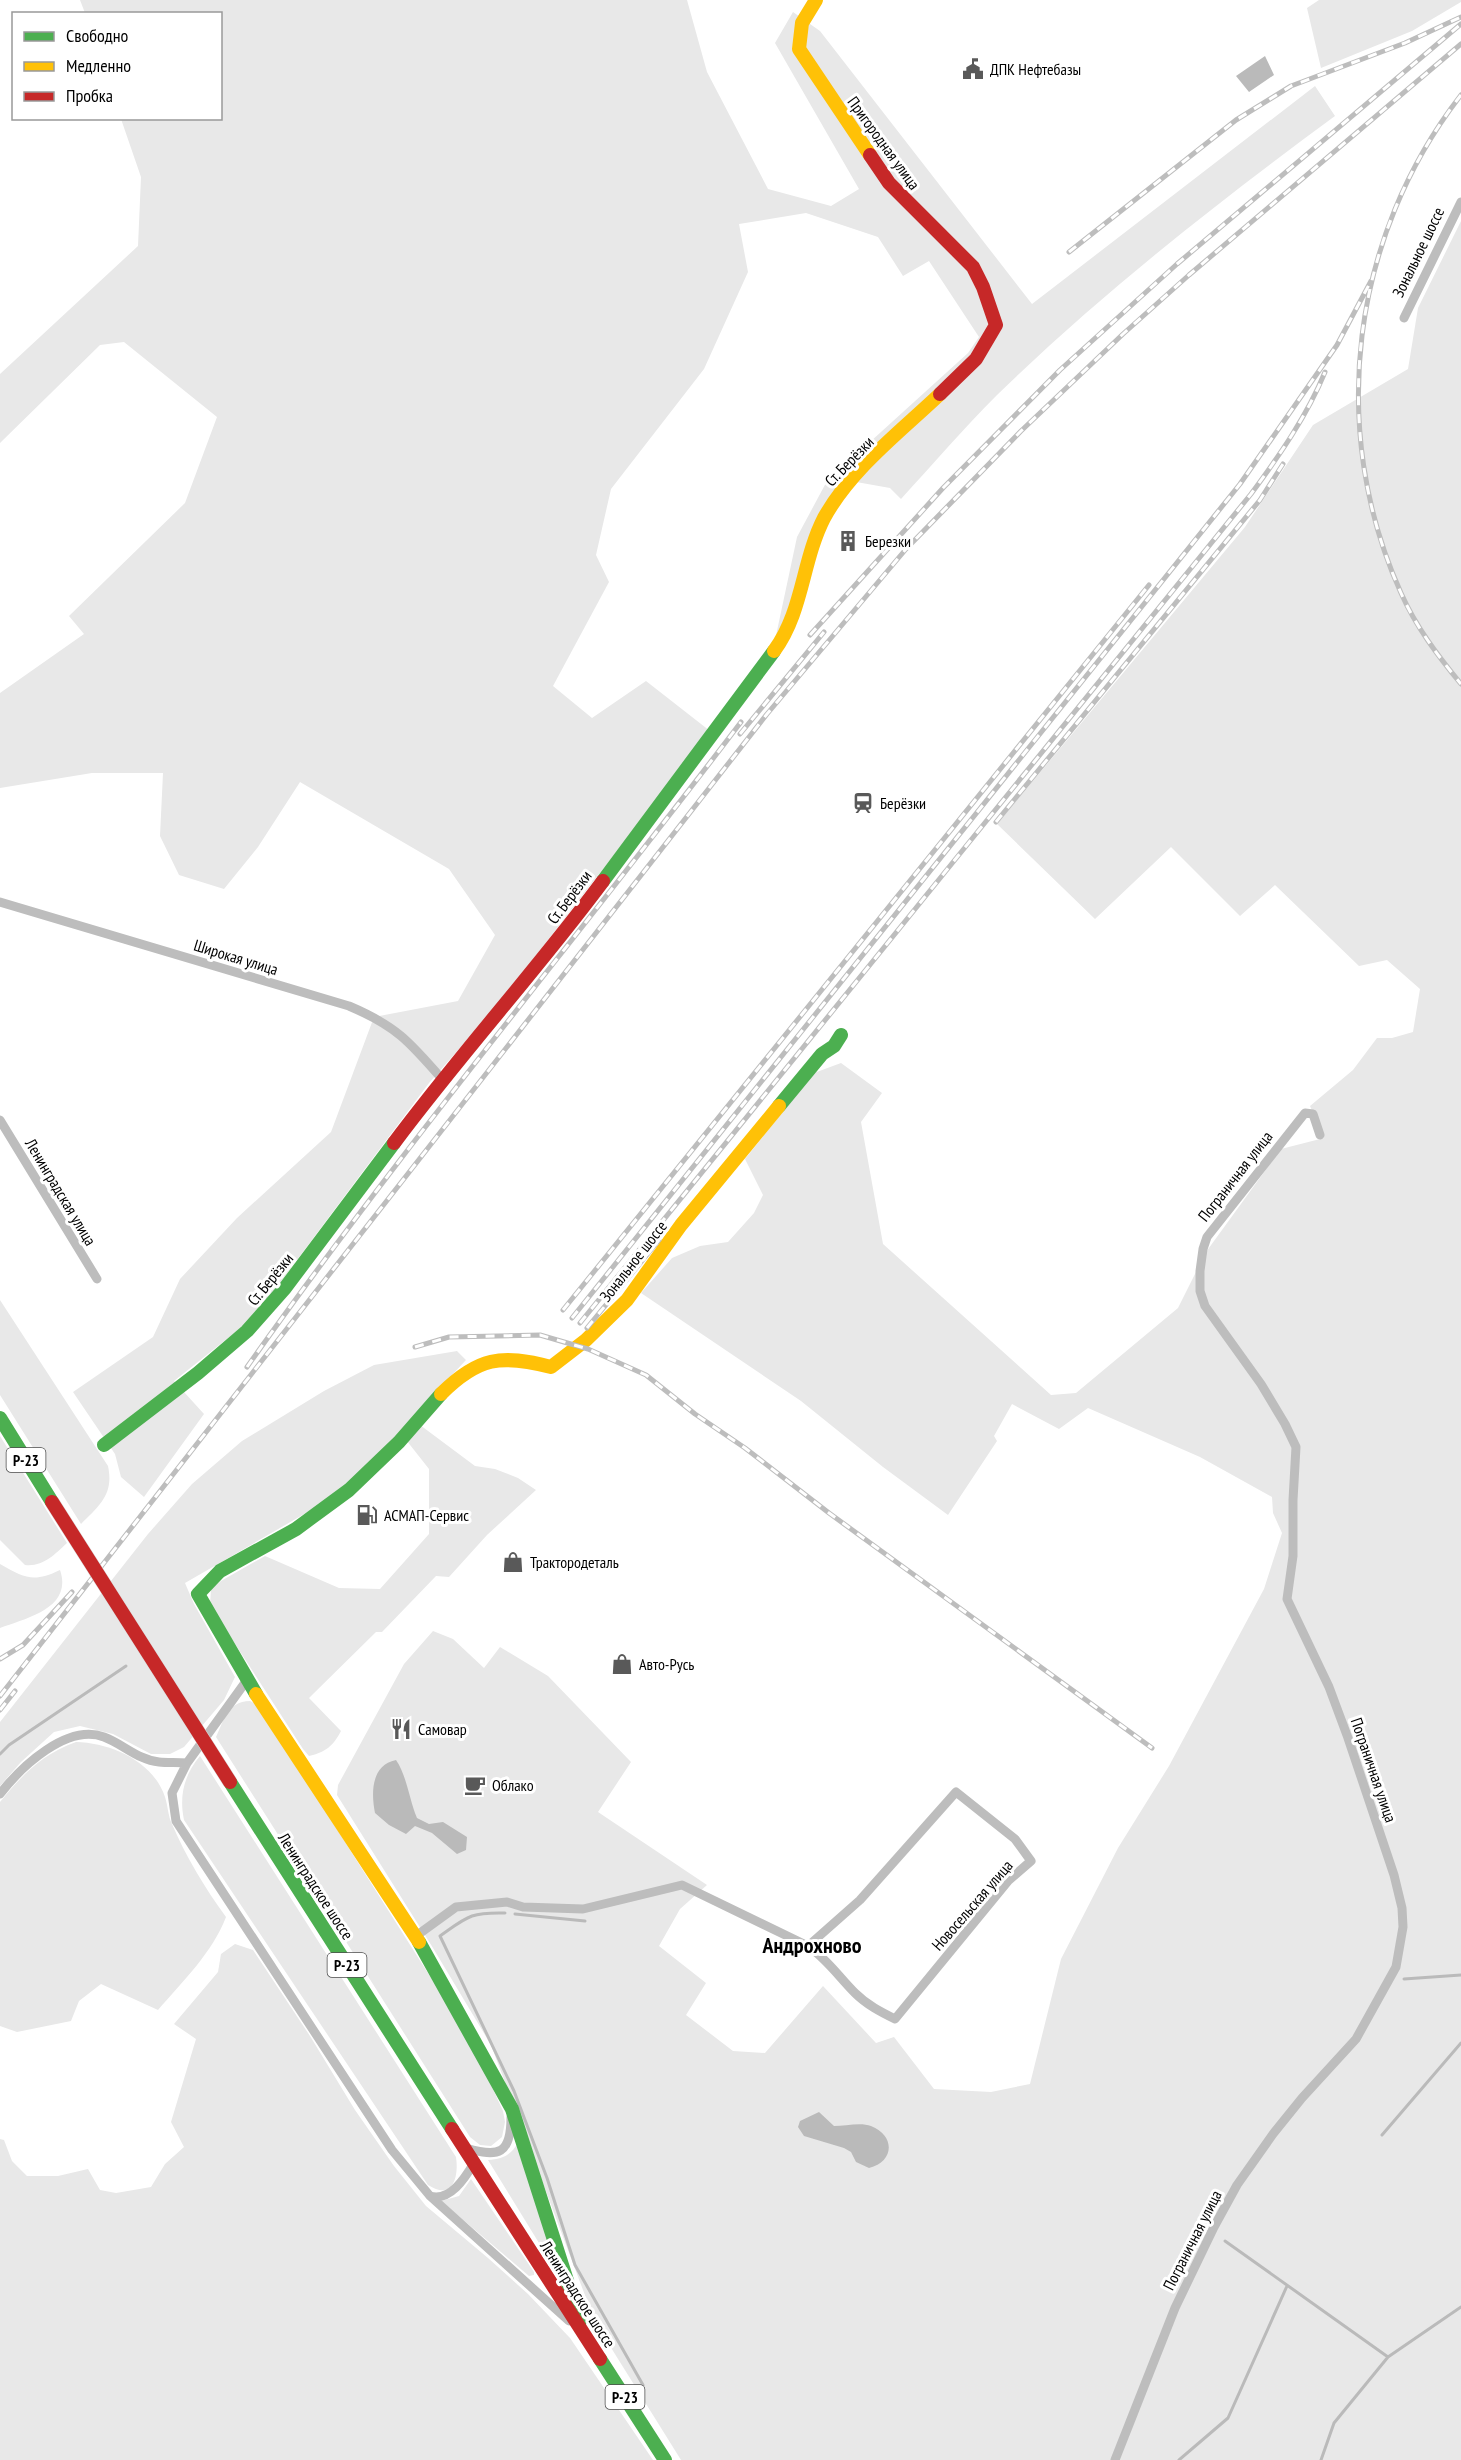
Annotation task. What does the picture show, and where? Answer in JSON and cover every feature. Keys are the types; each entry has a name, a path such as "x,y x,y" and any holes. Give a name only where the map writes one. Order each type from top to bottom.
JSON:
{"main road":[{"name":"Пригородная улица","path":"816,0 801,22 798,35 799,49 889,183 973,267 983,287 996,326"},
{"name":"Ст. Берёзки","path":"104,1445 198,1372 255,1322 285,1288 442,1079 521,987 781,642 795,613 813,545 835,499 845,485 976,359 996,326"},
{"name":"Зональное шоссе","path":"247,1680 198,1594 205,1582 236,1560 268,1544 339,1498 383,1459 437,1399 472,1368 486,1361 502,1360 534,1362 551,1367 586,1340 627,1300 681,1225 822,1054 834,1046 841,1035"},
{"name":"Ленинградское шоссе","path":"0,1418 230,1782 665,2460"},
{"path":"247,1680 416,1936 512,2109 585,2335"}],"street":[{"name":"Зональное шоссе","path":"1404,318 1461,202"},
{"name":"Широкая улица","path":"0,902 349,1006 375,1017 406,1038 442,1079"},
{"name":"Пограничная улица","path":"1115,2460 1175,2308 1237,2185 1288,2114 1356,2039 1396,1967 1403,1927 1402,1908 1394,1875 1329,1687 1287,1599 1293,1556 1296,1447 1285,1424 1260,1384 1214,1322 1200,1291 1203,1249 1207,1237 1305,1113 1313,1114 1320,1135"},
{"name":"Ленинградская улица","path":"0,1120 97,1279"},
{"path":"247,1680 187,1762 172,1793 176,1821 392,2150 430,2196 585,2335"},
{"path":"0,1794 25,1767 49,1749 66,1738 85,1734 102,1736 136,1755 157,1762 187,1762"},
{"name":"Новосельская улица","path":"956,1792 1015,1839 1031,1861 1009,1880 895,2019 877,2010 856,1994 823,1956 808,1946 860,1900 956,1792"},
{"path":"416,1936 456,1907 507,1902 523,1907 583,1909 612,1900 682,1885 808,1946"},
{"path":"464,2148 486,2154 497,2152 505,2147 511,2137 512,2109"},
{"path":"430,2196 434,2198 449,2193 463,2181 474,2163"}],"shaded area":[{"path":"80,0 687,0 707,72 768,189 831,206 859,189 775,43 793,12 820,31 1032,304 1315,86 1335,116 1204,215 1078,320 997,395 901,499 890,488 845,480 792,612 774,645 797,537 827,481 968,353 979,337 929,261 903,276 878,237 806,213 739,224 748,272 704,369 611,489 596,555 609,582 553,686 592,718 646,681 710,731 496,1007 429,1083 279,1284 243,1326 174,1381 204,1414 144,1497 121,1477 115,1454 73,1392 153,1337 180,1279 237,1218 331,1132 374,1017 458,1001 495,935 449,869 300,782 258,847 224,889 179,875 160,836 163,773 92,773 0,788 0,693 84,634 69,616 185,503 217,417 124,342 100,345 0,443 0,374 138,246 141,177 121,120 222,120 222,12 85,12"},
{"path":"1319,0 1461,0 1461,2 1412,31 1321,68 1307,8"},
{"path":"1265,56 1274,75 1249,92 1236,76"},
{"path":"1461,221 1461,2460 681,2460 595,2322 491,2045 337,1795 338,1785 404,1664 433,1631 453,1639 484,1668 500,1647 548,1676 631,1762 598,1812 707,1885 680,1909 659,1946 706,1983 686,2015 733,2051 765,2053 823,1986 876,2043 894,2037 934,2089 991,2092 1030,2084 1061,1959 1118,1848 1169,1766 1264,1589 1282,1533 1273,1513 1272,1497 1200,1457 1088,1408 1059,1429 1012,1404 994,1436 997,1441 948,1515 883,1467 801,1401 641,1293 672,1258 700,1246 728,1242 754,1213 763,1195 745,1159 814,1073 841,1063 882,1093 861,1122 883,1244 1051,1395 1076,1393 1178,1308 1206,1252 1281,1149 1324,1138 1310,1106 1353,1070 1377,1038 1392,1038 1413,1032 1420,989 1387,960 1359,966 1275,885 1240,916 1171,847 1095,919 997,824 1245,527 1313,425 1408,369 1418,308"},
{"path":"0,1300 108,1466 107,1492 99,1505 81,1524 0,1395"},
{"path":"457,1351 466,1360 437,1391 416,1422 475,1466 495,1469 518,1478 536,1490 487,1535 449,1577 436,1576 382,1632 376,1632 309,1698 341,1731 332,1744 320,1753 309,1756 303,1749 210,1605 211,1589 265,1556 339,1588 380,1589 429,1534 429,1469 403,1436 337,1495 185,1583 194,1604 235,1677 224,1700 184,1747 170,1754 151,1754 113,1734 80,1726 54,1732 21,1762 0,1786 0,1722 148,1534 192,1484 242,1441 324,1391 374,1365"},
{"path":"0,1436 67,1543 48,1559 37,1564 25,1565 0,1540"},
{"path":"0,1564 16,1573 36,1578 60,1570 62,1583 60,1594 45,1610 0,1628"},
{"path":"250,1701 258,1705 264,1714 438,1989 486,2074 503,2111 505,2122 502,2137 491,2146 480,2145 470,2137 216,1737 228,1712 236,1704"},
{"path":"76,1742 116,1750 129,1756 151,1773 165,1797 171,1821 183,1848 203,1884 226,1917 205,1955 158,2010 101,1984 79,2001 71,2021 17,2032 0,2026 0,1802 34,1766 53,1753"},
{"path":"200,1756 456,2157 455,2179 449,2188 443,2190 428,2185 184,1820 182,1803 184,1786"},
{"path":"396,1760 403,1773 417,1818 429,1824 443,1822 467,1837 466,1850 457,1854 432,1833 415,1826 406,1834 389,1825 375,1813 373,1789 377,1774 388,1763"},
{"path":"235,1944 253,1950 310,2036 355,2110 394,2166 426,2206 528,2294 570,2338 653,2460 0,2460 0,2139 4,2140 12,2161 27,2176 58,2176 88,2169 100,2190 116,2193 151,2187 165,2164 184,2147 171,2122 196,2039 174,2024 218,1972 221,1954"},
{"path":"819,2112 834,2126 863,2124 879,2130 888,2142 887,2155 877,2165 869,2168 856,2162 851,2152 844,2148 804,2136 798,2127 800,2121"},
{"path":"518,2143 558,2274 488,2160 505,2156"},
{"path":"471,2179 534,2275 529,2276 441,2201 459,2196"}],"waterway":[{"path":"0,1754 9,1745 126,1666"},
{"path":"505,1913 470,1917 440,1936 514,2091 547,2178 575,2265 643,2385"},
{"path":"515,1914 585,1921"},
{"path":"1404,1979 1461,1975"},
{"path":"1382,2135 1461,2043"},
{"path":"1225,2241 1388,2357"},
{"path":"1179,2460 1228,2418 1287,2286"},
{"path":"1321,2460 1334,2423 1388,2357 1461,2307"}],"railway":[{"path":"1069,252 1236,120 1291,86 1405,43 1461,17"},
{"path":"810,635 943,488 1060,370 1177,264 1461,24"},
{"path":"0,1696 767,714 906,549 1021,431 1123,334 1189,275 1461,44"},
{"path":"1461,95 1424,150 1395,210 1374,272 1362,336 1358,401 1364,466 1378,530 1401,593 1413,618 1461,684"},
{"path":"572,1318 1240,484 1337,345 1371,281"},
{"path":"580,1323 1251,494 1301,420 1325,372"},
{"path":"996,822 1260,500 1283,464"},
{"path":"563,1310 1149,585"},
{"path":"740,734 824,632"},
{"path":"247,1367 429,1122 741,722"},
{"path":"587,1328 659,1240"},
{"path":"415,1347 449,1337 540,1335 588,1349 646,1375 829,1513 1152,1748"},
{"path":"0,1659 23,1645 72,1592"},
{"path":"0,1710 15,1691"}],"traffic: fast":[{"path":"603,881 774,651"},
{"path":"779,1106 822,1054 834,1046 841,1035"},
{"path":"104,1445 198,1373 247,1331 285,1288 394,1143"},
{"path":"256,1694 198,1594 220,1571 296,1529 349,1490 399,1442 441,1394"},
{"path":"0,1418 52,1502"},
{"path":"230,1782 452,2129"},
{"path":"419,1942 512,2109 580,2321"},
{"path":"600,2359 665,2460"}],"traffic: slow":[{"path":"816,0 802,23 799,49 870,155"},
{"path":"774,651 791,620 817,534 835,500 862,467 940,394"},
{"path":"441,1394 467,1372 491,1362 518,1361 551,1367 586,1340 627,1300 681,1225 779,1106"},
{"path":"256,1694 419,1942"}],"traffic: jam":[{"path":"870,155 889,183 973,267 983,287 996,325 976,359 940,394"},
{"path":"394,1143 603,881"},
{"path":"52,1502 230,1782"},
{"path":"452,2129 600,2359"}],"place":[{"name":"ДПК Нефтебазы","path":"973,69"},
{"name":"Березки","path":"848,541"},
{"name":"Берёзки","path":"863,803"},
{"name":"АСМАП-Сервис","path":"367,1515"},
{"name":"Трактородеталь","path":"513,1562"},
{"name":"Авто-Русь","path":"622,1664"},
{"name":"Самовар","path":"401,1729"},
{"name":"Облако","path":"475,1785"}],"district":[{"name":"Андрохново","path":"812,1945"}]}
